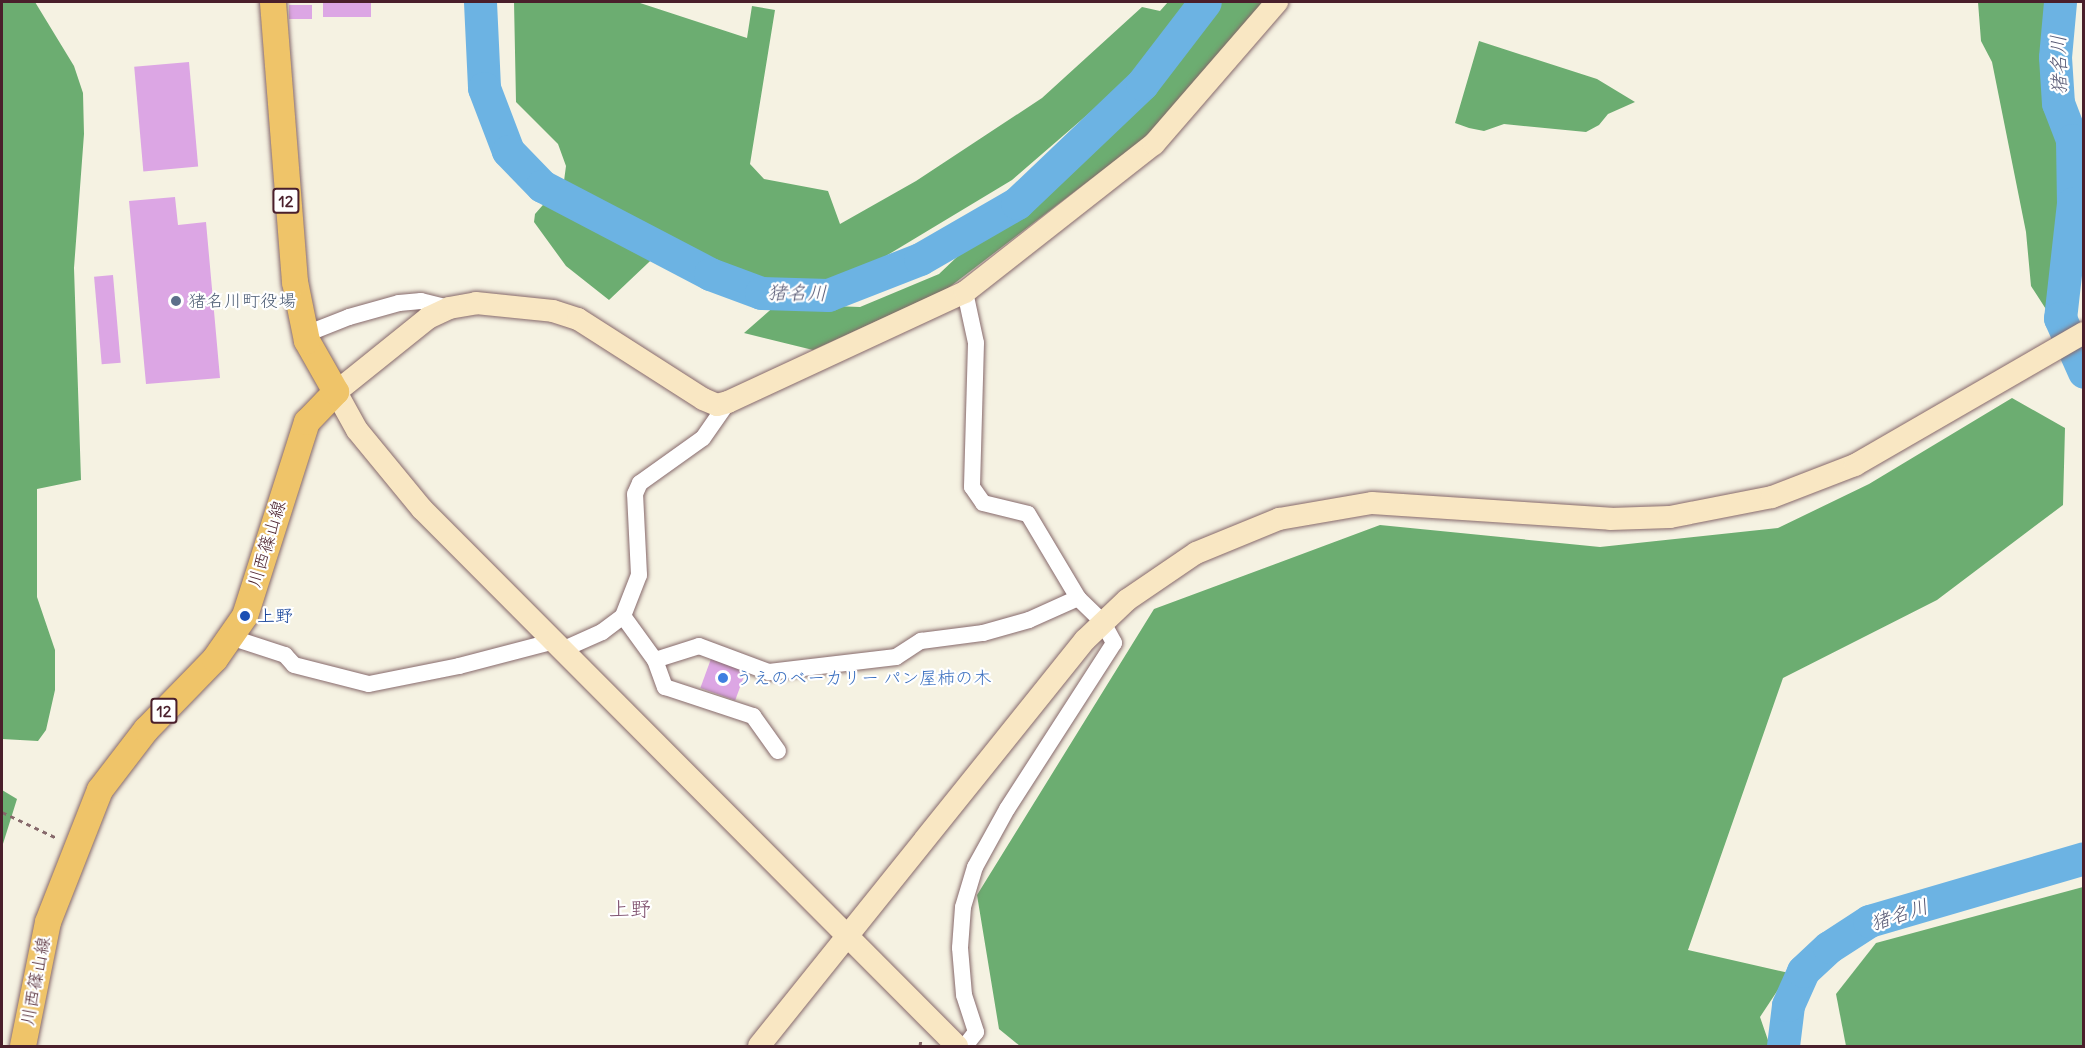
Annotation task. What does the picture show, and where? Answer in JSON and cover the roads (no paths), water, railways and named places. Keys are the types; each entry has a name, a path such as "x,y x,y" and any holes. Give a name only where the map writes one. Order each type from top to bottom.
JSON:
{"main road":[{"name":"12","path":"273,2 287,212 306,334 336,392"},
{"name":"川西篠山線","path":"23,1047 48,922 100,790 146,730 215,659 245,616 307,422 336,392"}],"street":[{"path":"957,1047 560,645 422,509 357,430 336,392 428,318 449,308 476,303 554,311 578,319 703,399 717,405 728,402 965,292 1154,144 1277,2"},
{"path":"965,292 976,343 972,487 983,503 1028,514 1078,598 1102,621 1114,643 1007,809 975,867 963,907 960,948 964,995 976,1032 966,1047"},
{"path":"306,334 349,317 399,303 421,301 449,308"},
{"path":"759,1047 1102,621 1157,577 1196,553 1251,529 1318,510 1371,503 1428,504 1545,518 1610,519 1670,517 1772,497 1855,465 2084,333"},
{"path":"230,637 285,656 294,665 369,684 560,645 602,632 623,616 639,574 635,494 640,483 703,438 728,402"},
{"path":"655,660 699,646 769,672 896,657 921,641 983,633 1029,620 1078,598"},
{"path":"623,616 655,660 665,687 753,716 778,751"}],"waterway":[{"name":"猪名川","path":"480,2 484,88 508,151 542,186 710,274 761,293 828,295 920,259 1017,203 1142,84 1205,2"},
{"name":"猪名川","path":"2060,2 2055,57 2058,103 2072,140 2073,203 2060,318 2084,372"},
{"name":"猪名川","path":"1783,1046 1788,1005 1803,971 1829,947 1869,921 2084,858"}],"place":[{"name":"猪名川町役場","path":"176,301"},
{"name":"上野","path":"245,616"},
{"name":"うえのベーカリー パン屋柿の木","path":"723,678"}],"district":[{"name":"上野","path":"630,909"}]}
